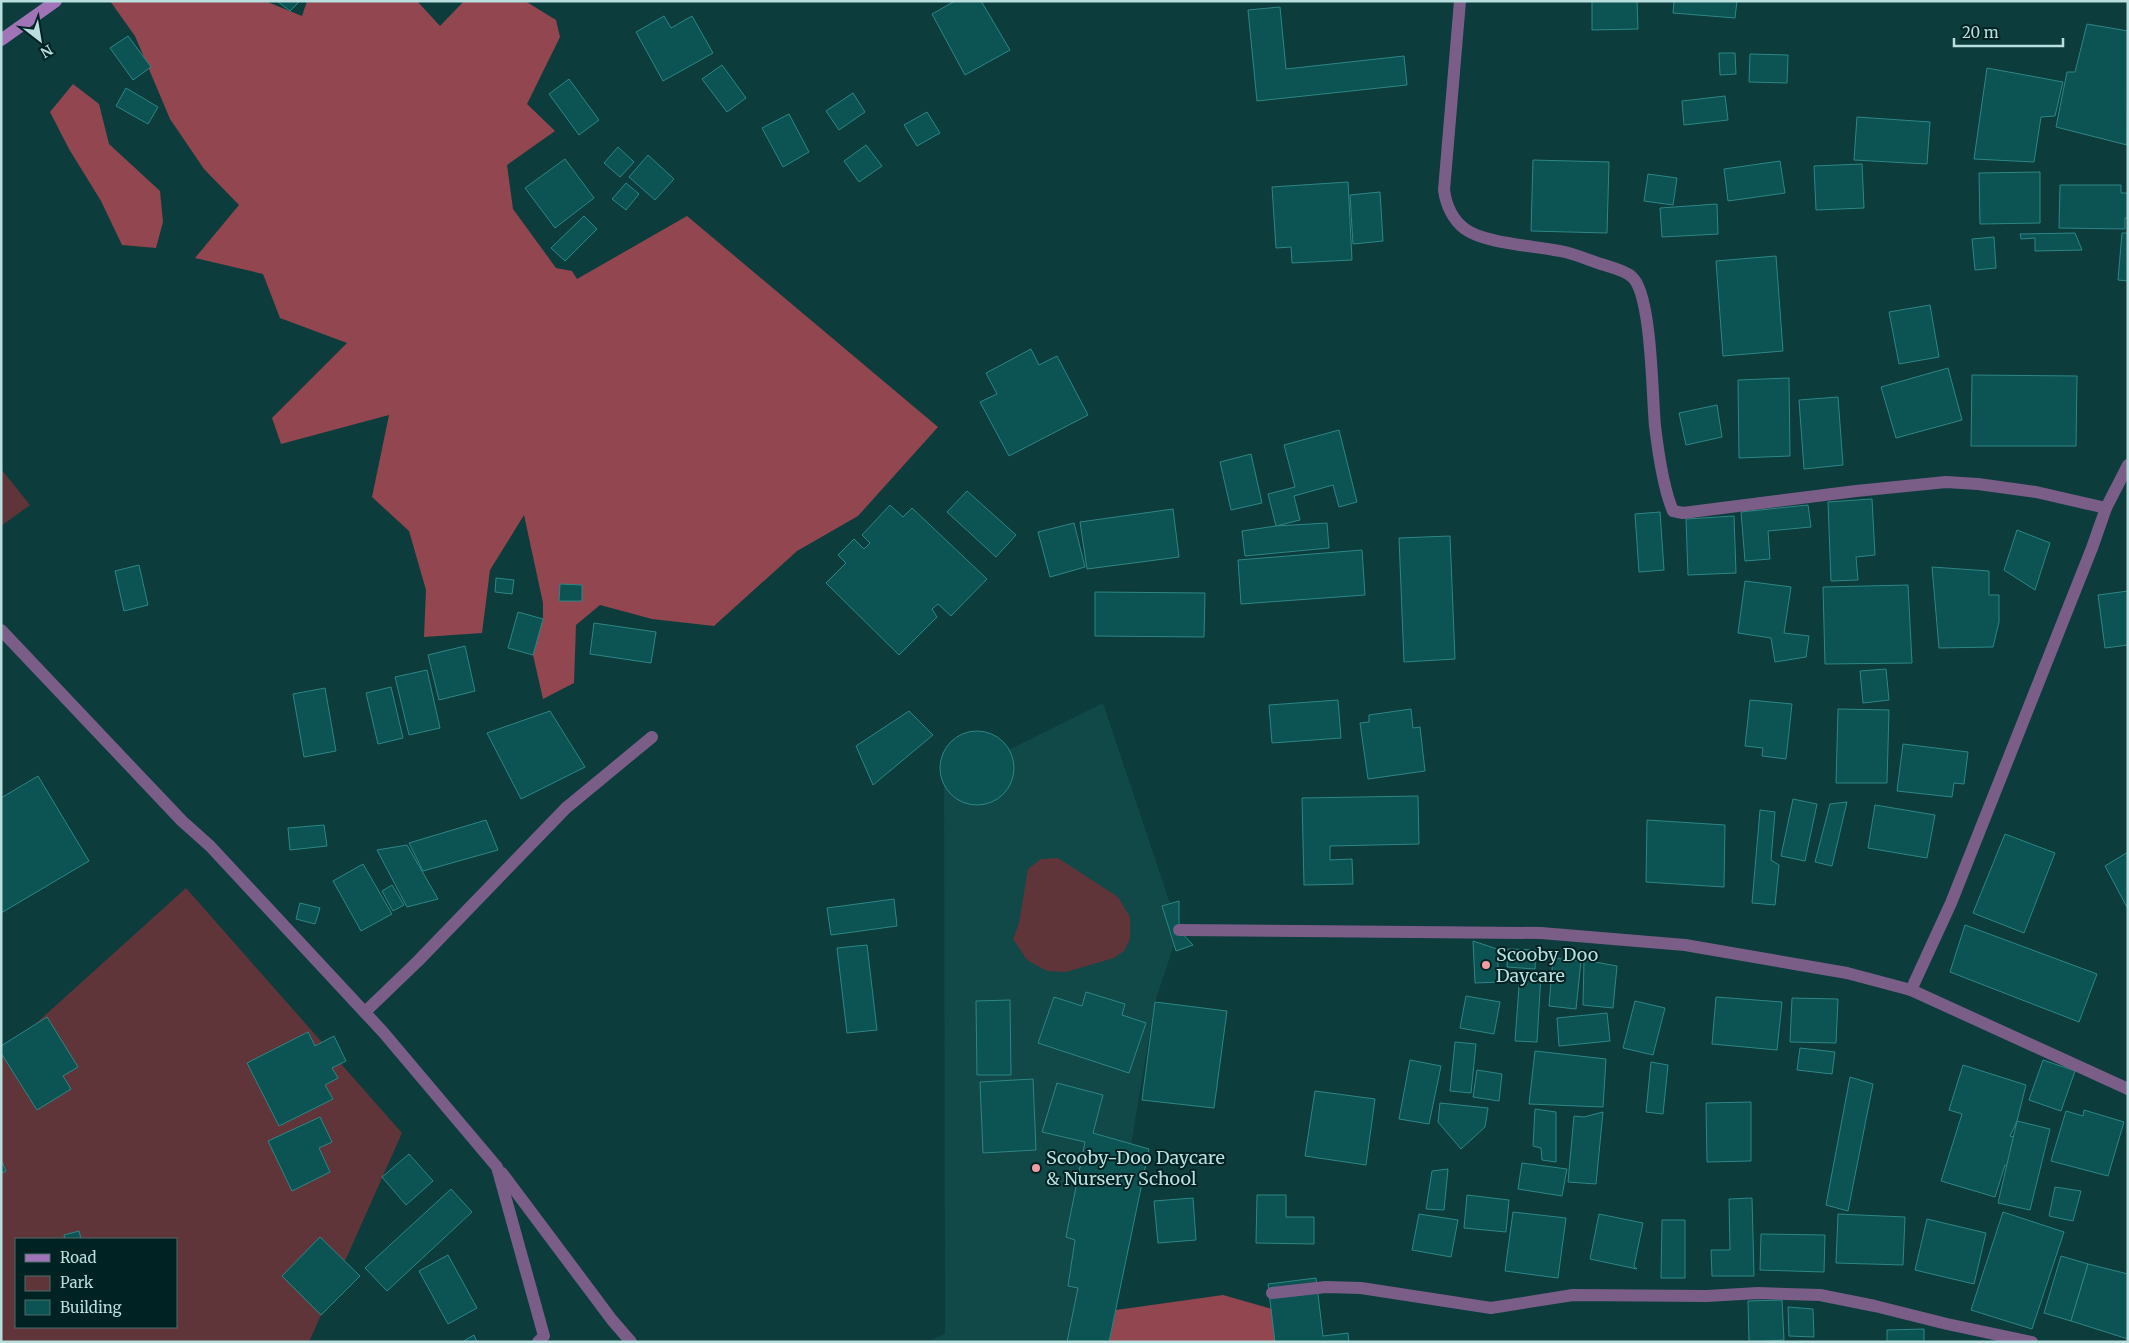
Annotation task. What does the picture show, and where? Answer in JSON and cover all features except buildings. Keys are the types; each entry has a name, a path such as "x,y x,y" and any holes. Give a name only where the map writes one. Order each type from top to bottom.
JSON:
{"main road":[{"path":"1,40 56,1"}],"street":[{"path":"1460,1 1444,190 1448,206 1466,230 1494,240 1564,252 1612,268 1632,277 1639,288 1649,337 1658,449 1672,511 1683,513 1856,491 1946,482 1978,484 2036,492 2106,508"},
{"path":"1911,990 1951,903 2092,548 2106,508 2128,465"},
{"path":"1,630 182,821 210,846 364,1012 497,1167 612,1320 631,1342"},
{"path":"364,1012 418,961 566,808 652,736"},
{"path":"1179,930 1541,933 1685,945 1847,972 1911,990 2128,1089"},
{"path":"497,1167 544,1336 538,1342"},
{"path":"1272,1292 1326,1287 1362,1288 1491,1308 1573,1296 1707,1296 1758,1293 1820,1295 2032,1342"}],"shaded area":[{"path":"110,1 265,1 302,16 307,1 417,1 440,26 464,1 525,1 556,20 560,37 527,104 555,131 507,165 513,209 556,268 572,271 577,279 687,216 938,427 858,516 797,551 714,626 652,619 600,605 576,625 574,683 543,699 533,655 543,619 543,603 524,515 490,570 482,633 424,637 426,590 409,531 372,497 389,415 281,444 272,418 347,343 280,318 263,274 195,258 239,205 204,169 170,119 135,36"},
{"path":"73,84 99,104 109,144 160,191 163,222 156,248 122,245 101,201 69,149 50,112"},
{"name":"Scooby-Doo Daycare & Nursery School","path":"1103,703 1179,930 1155,1002 1098,1342 927,1342 945,1334 944,782"},
{"path":"1223,1295 1289,1314 1277,1342 1109,1342 1116,1310"}],"green space":[{"path":"1,469 30,505 1,526"},
{"path":"1058,858 1118,897 1130,917 1130,939 1124,951 1114,958 1066,972 1047,971 1027,960 1013,939 1019,923 1028,869 1041,859"},
{"path":"186,888 402,1133 309,1342 1,1342 1,1055"}],"place":[{"name":"Scooby Doo Daycare","path":"1486,965"},
{"name":"Scooby-Doo Daycare & Nursery School","path":"1036,1168"}]}
